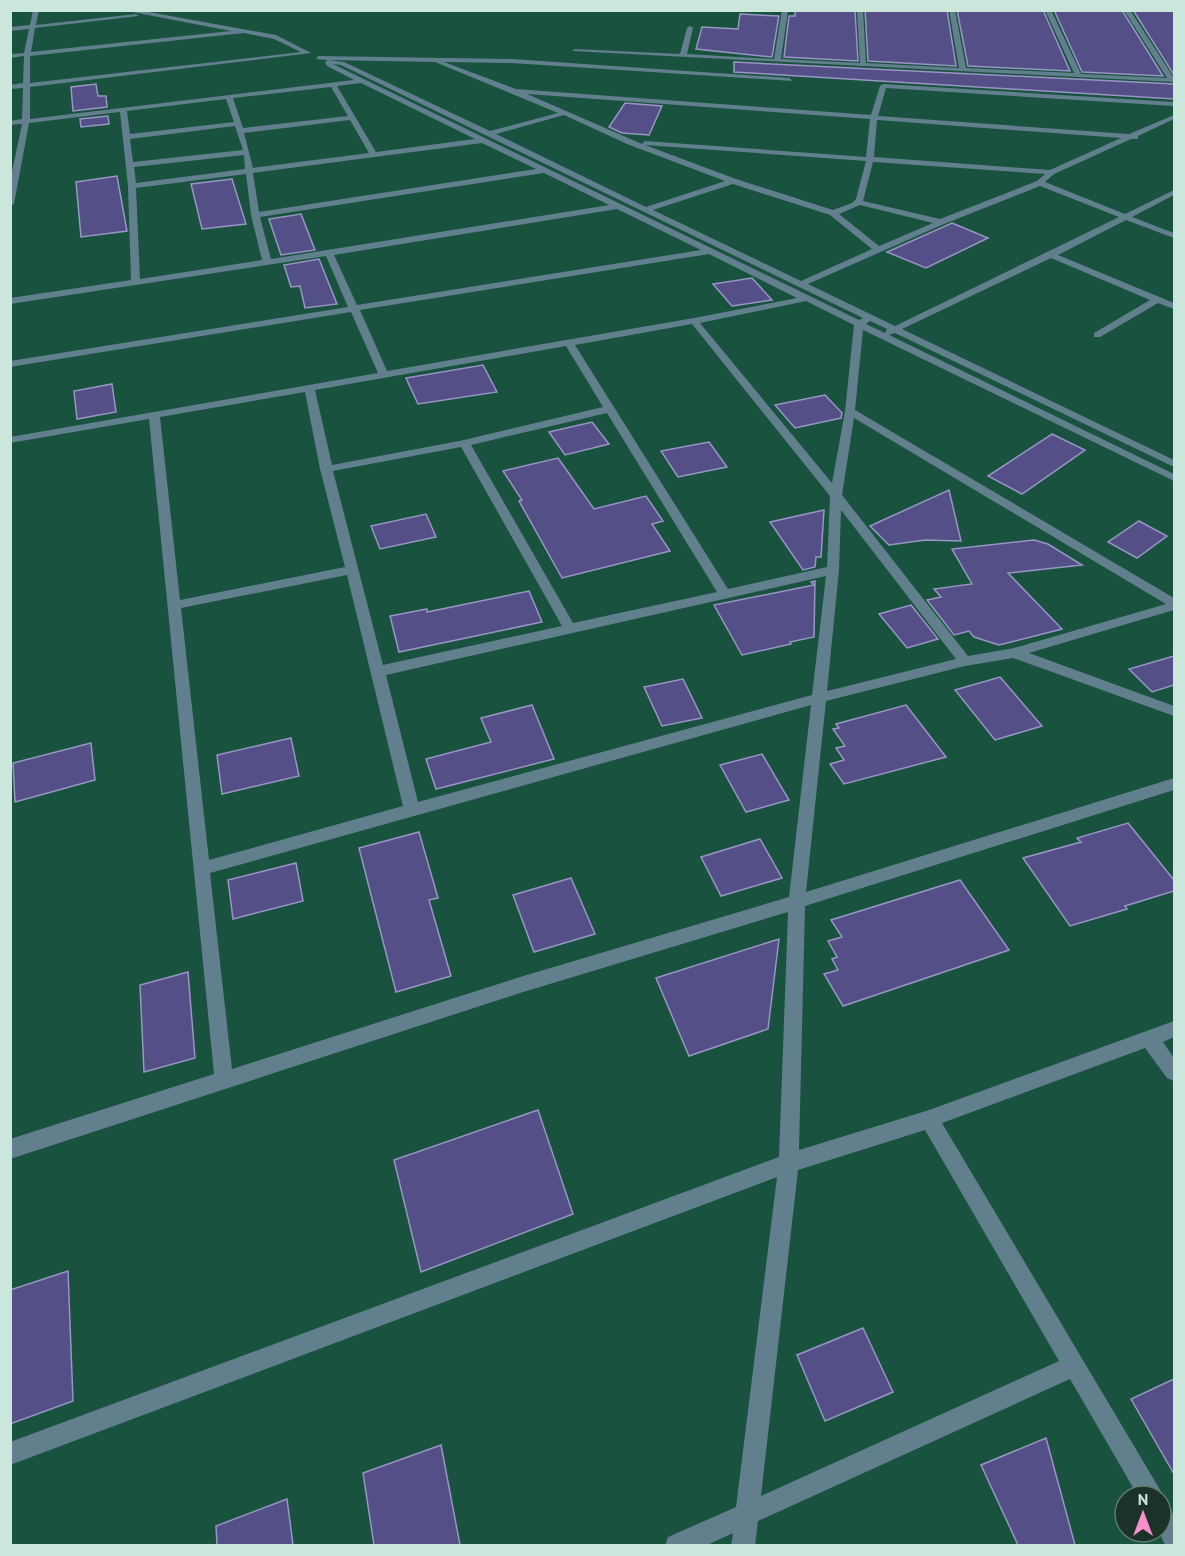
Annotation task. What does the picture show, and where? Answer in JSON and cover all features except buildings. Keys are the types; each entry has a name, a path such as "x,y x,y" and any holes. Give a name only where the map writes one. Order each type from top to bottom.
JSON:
{"street":[{"path":"10,204 26,121 27,55 36,10"},
{"path":"125,10 276,37 328,62 342,63 619,206 1174,478"},
{"path":"777,61 785,10"},
{"path":"860,10 863,65"},
{"path":"952,10 963,70"},
{"path":"1048,10 1079,76"},
{"path":"1127,10 1173,80"},
{"path":"10,28 154,14"},
{"path":"683,56 690,28"},
{"path":"10,56 246,31"},
{"path":"575,51 1173,80"},
{"path":"10,87 308,53"},
{"path":"318,58 550,63 790,80"},
{"path":"328,62 329,65 363,81 801,284 1174,464"},
{"path":"438,62 515,91 630,142 733,182 834,213 878,250"},
{"path":"10,123 363,81"},
{"path":"333,85 350,118 373,154"},
{"path":"858,202 870,159 874,119 883,86 1174,104"},
{"path":"515,91 1135,137"},
{"path":"229,97 246,152 255,215 267,261"},
{"path":"123,110 132,186 136,284"},
{"path":"132,186 487,137 565,113"},
{"path":"801,284 941,222 1040,183 1051,172 1135,137 1174,117"},
{"path":"125,137 350,118"},
{"path":"630,142 1051,172"},
{"path":"130,165 246,152"},
{"path":"255,215 547,170"},
{"path":"644,210 733,182"},
{"path":"1040,183 1174,236"},
{"path":"883,335 1051,255 1174,192"},
{"path":"834,213 858,202 941,222"},
{"path":"10,301 136,284 267,261 619,206"},
{"path":"10,364 710,251"},
{"path":"329,253 384,375"},
{"path":"1051,255 1174,306"},
{"path":"10,441 694,321 809,298"},
{"path":"1097,335 1158,299"},
{"path":"859,324 871,318"},
{"path":"694,321 836,495 965,661"},
{"path":"743,1545 789,1162 797,902 832,570 836,495 850,411 859,324"},
{"path":"568,342 725,594"},
{"path":"309,388 326,469 380,671 412,810"},
{"path":"326,469 464,443 609,409"},
{"path":"850,411 1174,604"},
{"path":"154,415 224,1080"},
{"path":"464,443 569,627"},
{"path":"174,605 353,570"},
{"path":"380,671 832,570"},
{"path":"202,869 819,698 965,661 1014,654 1174,604"},
{"path":"1014,654 1174,711"},
{"path":"10,1149 520,985 797,902 1174,784"},
{"path":"10,1454 789,1162 929,1119 1174,1029"},
{"path":"1149,1038 1174,1072"},
{"path":"929,1119 1144,1484"},
{"path":"677,1545 746,1516 1075,1365"}]}
